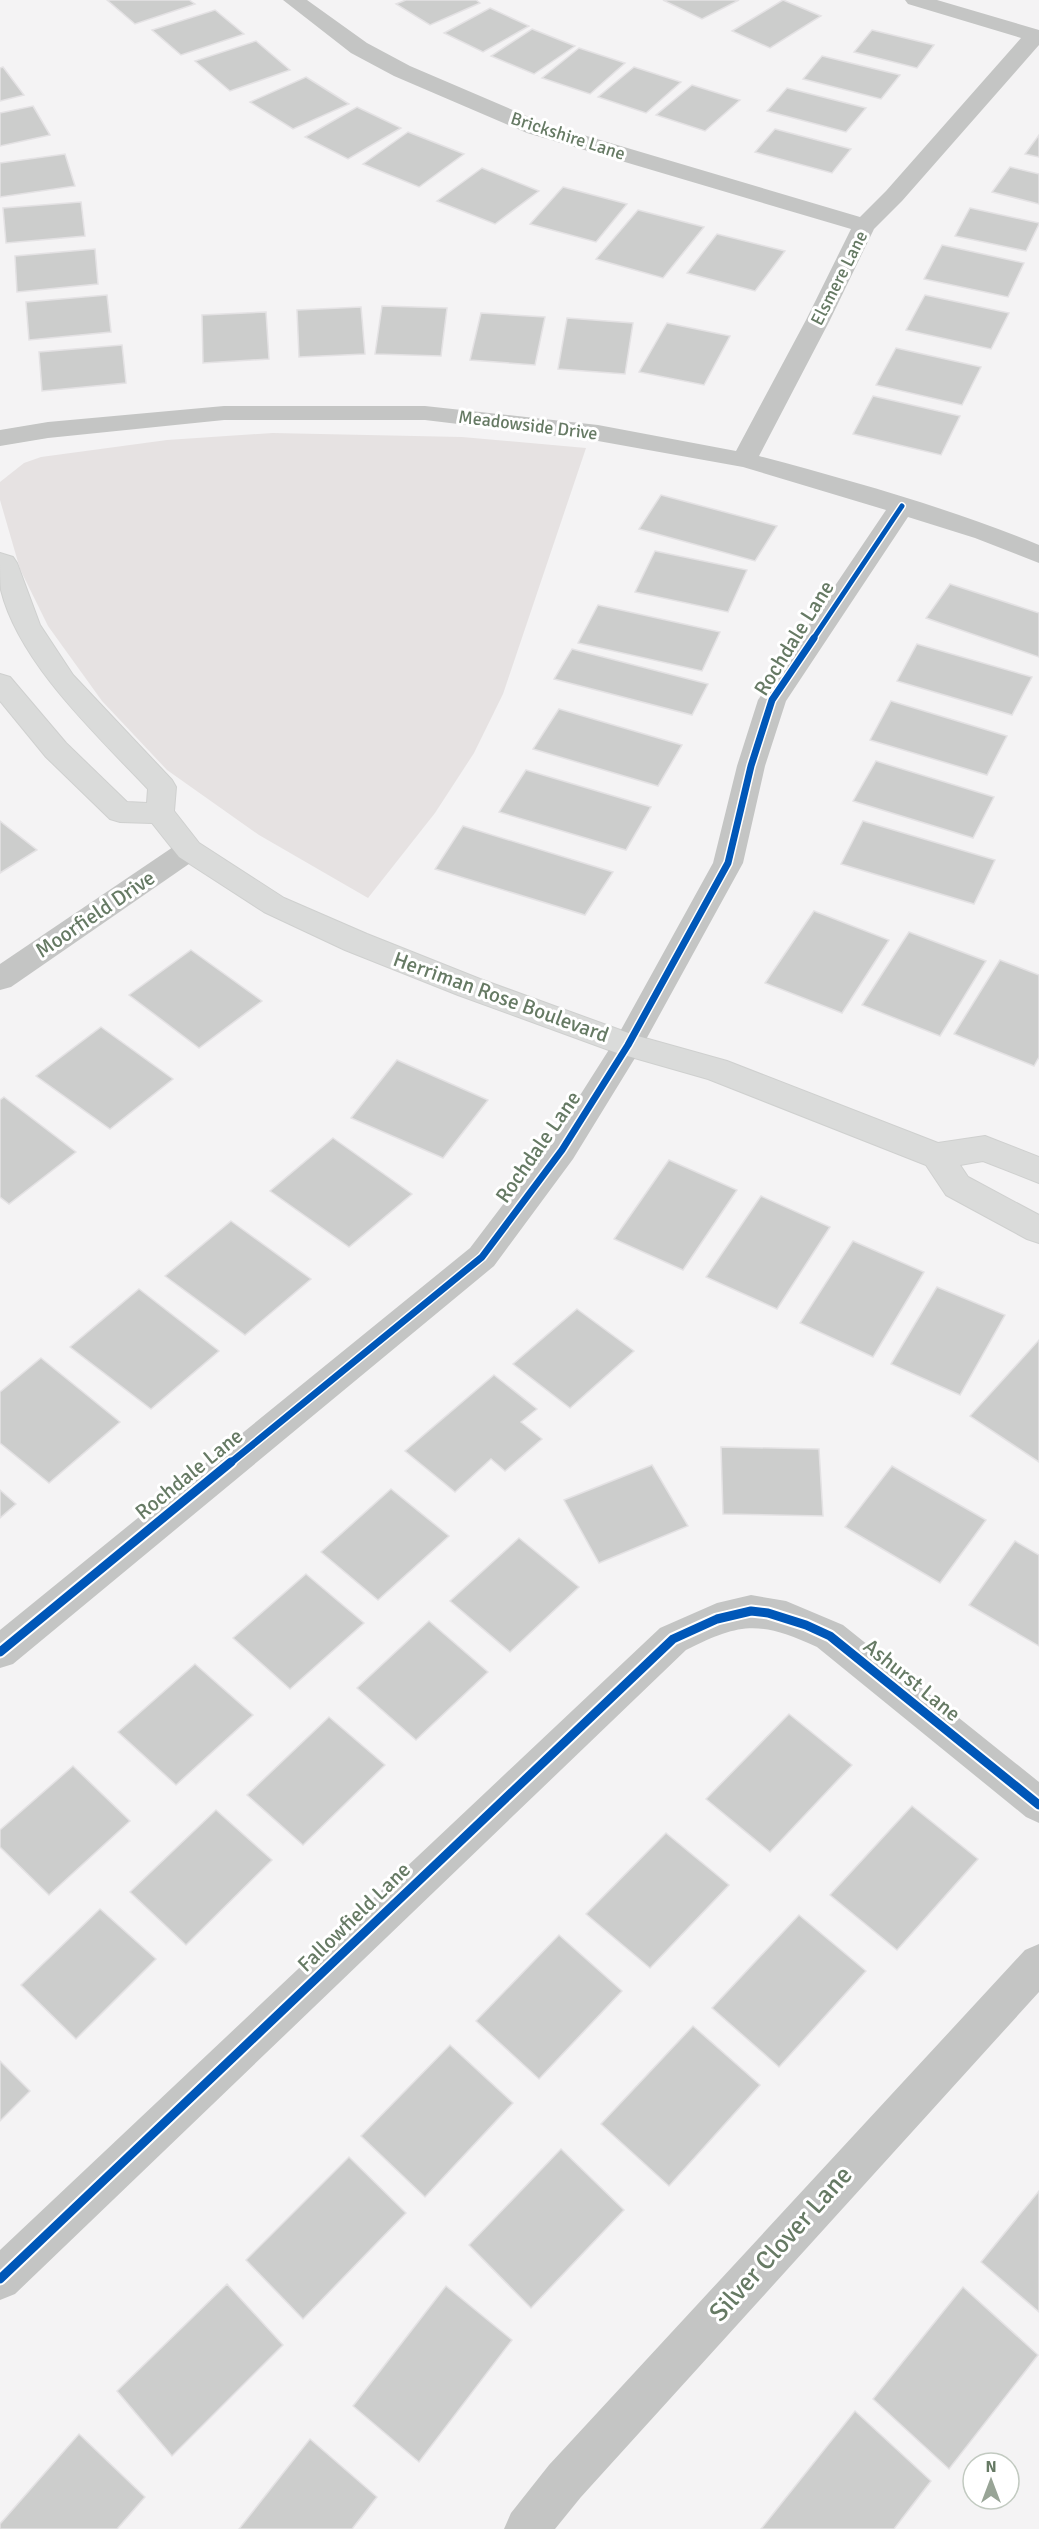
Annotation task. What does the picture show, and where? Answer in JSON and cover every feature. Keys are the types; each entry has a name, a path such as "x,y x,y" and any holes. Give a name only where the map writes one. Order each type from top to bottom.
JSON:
{"street":[{"name":"Brickshire Lane","path":"293,0 359,48 402,71 535,128 864,225"},
{"path":"915,0 1037,36"},
{"name":"Elsmere Lane","path":"744,460 818,320 864,225 894,196 1037,36"},
{"name":"Meadowside Drive","path":"0,438 48,430 224,413 425,413 598,433 744,460 984,532 1039,555"},
{"name":"Rochdale Lane","path":"0,1652 482,1257 562,1150 628,1044 728,863 751,766 772,700 902,506"},
{"path":"0,561 4,563 27,625 63,681 162,787 160,813 120,812 56,750 0,683"},
{"name":"Herriman Rose Boulevard","path":"160,813 189,850 274,905 356,942 469,987 628,1044 716,1069 937,1156"},
{"name":"Moorfield Drive","path":"0,979 189,850"},
{"path":"1039,1171 985,1148 937,1156 957,1186 1039,1230"},
{"name":"Ashurst Lane","path":"749,1609 791,1617 830,1636 1039,1805"},
{"name":"Fallowfield Lane","path":"0,2278 673,1639 711,1619 749,1609"},
{"name":"Silver Clover Lane","path":"527,2529 565,2481 1039,1963"}],"shaded area":[{"path":"273,433 462,437 586,448 503,694 474,753 435,813 368,898 259,835 167,770 102,701 48,626 20,569 0,500 0,482 24,463 41,457 167,440"}],"building":[{"path":"107,0 189,0 195,4 135,24"},
{"path":"406,0 476,0 480,3 430,25 396,4"},
{"path":"663,0 739,0 702,19"},
{"path":"783,0 821,16 770,48 732,31"},
{"path":"490,8 529,26 483,52 444,33"},
{"path":"215,10 244,34 181,55 152,30"},
{"path":"532,29 575,46 534,74 491,56"},
{"path":"872,30 934,45 917,68 854,52"},
{"path":"256,41 290,70 230,91 195,61"},
{"path":"579,48 625,63 590,94 542,78"},
{"path":"822,56 900,75 881,99 803,79"},
{"path":"3,67 24,95 0,101 0,68"},
{"path":"634,67 681,82 646,113 598,97"},
{"path":"306,77 349,104 293,129 250,102"},
{"path":"692,85 740,100 705,131 656,115"},
{"path":"787,88 866,108 846,132 767,111"},
{"path":"33,106 50,135 0,146 0,113"},
{"path":"357,107 401,128 348,159 305,137"},
{"path":"775,129 851,149 832,173 755,152"},
{"path":"408,132 464,154 419,187 363,164"},
{"path":"1039,135 1039,157 1025,154"},
{"path":"65,154 75,186 0,197 0,163"},
{"path":"1010,167 1039,174 1039,204 992,192"},
{"path":"482,168 539,191 495,224 437,201"},
{"path":"563,187 627,204 596,242 530,224"},
{"path":"81,202 85,236 6,243 3,208"},
{"path":"970,208 1039,224 1026,251 955,236"},
{"path":"638,210 704,227 663,278 596,259"},
{"path":"717,234 785,251 755,291 687,273"},
{"path":"942,245 1024,263 1008,297 924,279"},
{"path":"95,249 98,284 17,292 15,256"},
{"path":"107,295 111,332 29,340 26,302"},
{"path":"925,295 1009,313 991,349 906,330"},
{"path":"382,306 447,308 441,356 375,354"},
{"path":"361,307 365,354 299,357 297,310"},
{"path":"266,312 269,359 203,363 202,315"},
{"path":"481,313 545,317 535,365 470,360"},
{"path":"567,318 633,323 625,374 558,369"},
{"path":"667,323 730,336 704,385 639,372"},
{"path":"122,345 126,383 42,391 39,352"},
{"path":"896,348 981,367 962,405 876,385"},
{"path":"873,396 960,416 941,455 853,434"},
{"path":"661,495 777,526 755,561 639,529"},
{"path":"655,551 747,570 728,612 635,592"},
{"path":"950,584 1039,613 1039,657 926,618"},
{"path":"598,605 720,632 702,671 578,643"},
{"path":"917,644 1032,677 1012,715 897,681"},
{"path":"572,649 708,684 692,715 554,679"},
{"path":"891,701 1007,736 987,775 870,740"},
{"path":"559,709 682,745 658,786 533,749"},
{"path":"876,761 994,797 973,838 853,801"},
{"path":"526,770 651,807 626,850 499,812"},
{"path":"0,821 37,850 0,873"},
{"path":"863,821 995,860 974,904 841,864"},
{"path":"463,826 613,872 585,915 435,869"},
{"path":"814,911 889,940 842,1013 765,983"},
{"path":"909,932 986,961 940,1036 862,1005"},
{"path":"191,950 262,1001 199,1048 129,995"},
{"path":"1000,960 1039,975 1039,1057 1034,1066 954,1034"},
{"path":"101,1027 173,1079 110,1129 36,1076"},
{"path":"397,1060 488,1100 443,1158 351,1118"},
{"path":"4,1097 76,1152 9,1204 0,1197 0,1100"},
{"path":"333,1138 412,1194 349,1247 270,1191"},
{"path":"669,1160 737,1190 683,1270 614,1239"},
{"path":"761,1196 830,1227 777,1309 706,1277"},
{"path":"231,1221 311,1279 245,1335 165,1276"},
{"path":"853,1241 924,1272 873,1357 800,1323"},
{"path":"937,1287 1005,1315 960,1395 891,1364"},
{"path":"139,1289 219,1351 151,1409 70,1347"},
{"path":"577,1309 634,1351 570,1408 513,1364"},
{"path":"1039,1340 1039,1462 970,1416"},
{"path":"41,1358 120,1422 49,1483 0,1443 0,1392"},
{"path":"494,1375 537,1409 521,1422 542,1439 505,1471 491,1459 455,1492 405,1451"},
{"path":"721,1447 819,1449 823,1516 723,1514"},
{"path":"652,1465 688,1526 599,1563 564,1500"},
{"path":"892,1466 986,1520 940,1583 845,1527"},
{"path":"391,1489 449,1536 378,1600 321,1552"},
{"path":"0,1490 16,1504 0,1518"},
{"path":"519,1538 579,1587 510,1652 450,1601"},
{"path":"1015,1541 1039,1555 1039,1646 969,1605"},
{"path":"306,1574 364,1623 290,1689 233,1638"},
{"path":"429,1621 488,1672 416,1740 357,1688"},
{"path":"195,1664 253,1715 176,1785 118,1732"},
{"path":"789,1714 852,1765 770,1852 706,1799"},
{"path":"329,1717 385,1765 303,1845 247,1795"},
{"path":"73,1766 130,1821 49,1895 0,1847 0,1830"},
{"path":"912,1806 978,1859 897,1950 830,1895"},
{"path":"216,1810 272,1860 186,1945 130,1892"},
{"path":"666,1833 729,1885 650,1968 586,1914"},
{"path":"100,1909 156,1959 76,2039 21,1985"},
{"path":"799,1915 866,1971 779,2067 712,2008"},
{"path":"559,1935 622,1991 539,2079 476,2021"},
{"path":"693,2026 760,2085 669,2186 601,2124"},
{"path":"450,2045 513,2103 425,2197 361,2136"},
{"path":"0,2061 30,2091 0,2121"},
{"path":"561,2149 624,2210 531,2308 469,2245"},
{"path":"349,2157 406,2213 303,2319 246,2260"},
{"path":"1039,2191 1039,2312 981,2262"},
{"path":"227,2284 283,2345 172,2456 117,2391"},
{"path":"446,2286 512,2340 419,2462 353,2406"},
{"path":"963,2287 1038,2355 949,2469 873,2399"},
{"path":"855,2411 931,2481 894,2529 761,2529"},
{"path":"79,2434 145,2497 117,2529 0,2529 0,2524"},
{"path":"310,2439 377,2497 352,2529 239,2529"}],"cycle path":[{"path":"0,1652 482,1257 562,1150 628,1045 728,863 751,766 772,700 902,506"},
{"path":"0,2279 673,1639 696,1627 734,1613 751,1611 786,1617 830,1636 1039,1805"}]}
